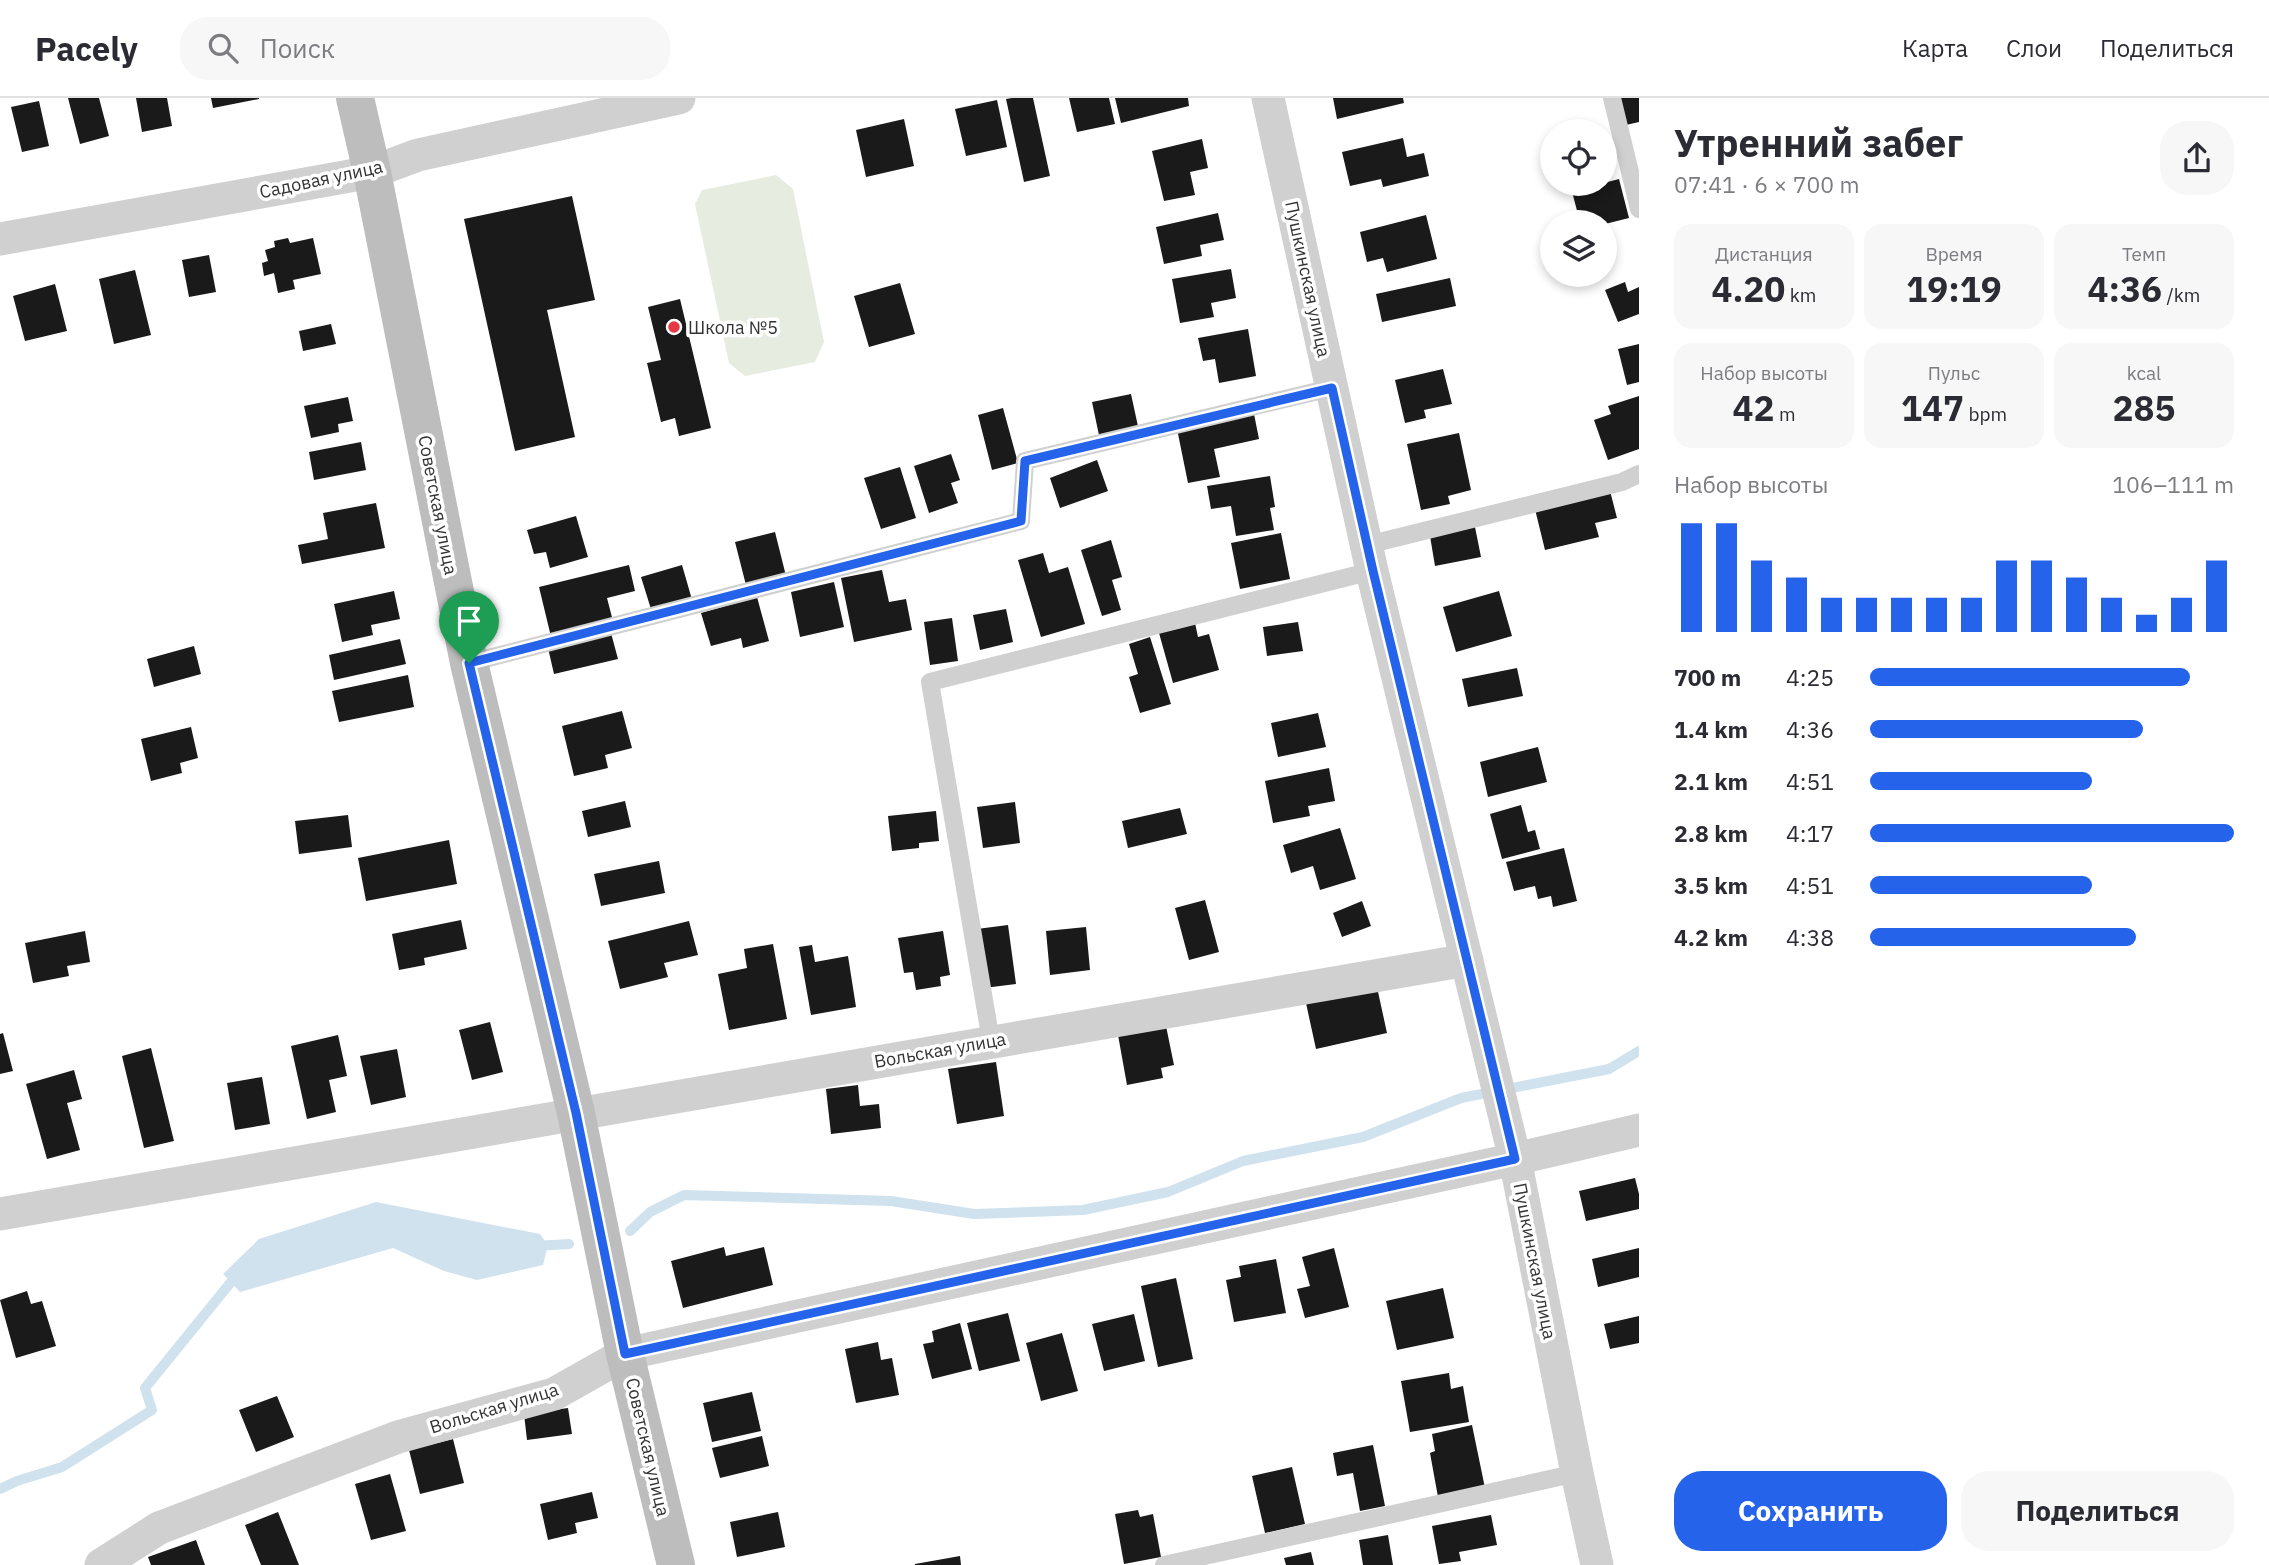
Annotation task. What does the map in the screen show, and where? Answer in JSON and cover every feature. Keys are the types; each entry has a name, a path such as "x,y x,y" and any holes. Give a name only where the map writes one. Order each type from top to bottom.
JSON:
{"main road":[{"name":"Советская улица","path":"355,98 469,663 576,1113 625,1354 676,1565"}],"street":[{"name":"Садовая улица","path":"0,239 372,172 418,155 679,98"},
{"name":"Пушкинская улица","path":"1268,98 1370,558 1515,1159 1597,1565"},
{"name":"Вольская улица","path":"0,1214 1467,960"},
{"name":"Вольская улица","path":"101,1565 159,1528 398,1437 554,1394 625,1354 1639,1130"}],"lane":[{"path":"1612,98 1639,209"},
{"path":"469,663 1021,521 1025,461 1332,388"},
{"path":"991,1041 930,682 1370,558 1622,482 1639,474"},
{"path":"1164,1565 1577,1473"}],"shaded area":[{"path":"776,175 793,189 824,342 815,362 745,376 729,363 695,204 702,190"}],"water":[{"path":"376,1202 540,1234 548,1245 543,1265 477,1280 444,1271 393,1248 240,1292 223,1274 259,1239"}],"building":[{"path":"68,98 99,98 109,136 80,144"},
{"path":"136,98 167,98 172,126 142,132"},
{"path":"211,98 259,98 259,99 213,108"},
{"path":"1033,98 1050,176 1024,182 1006,99"},
{"path":"1069,98 1109,98 1115,124 1077,132"},
{"path":"1115,98 1188,98 1189,106 1121,123"},
{"path":"1333,98 1403,98 1404,103 1337,119"},
{"path":"1619,98 1639,98 1639,122 1626,125"},
{"path":"997,100 1007,147 966,156 955,109"},
{"path":"39,101 49,146 22,152 11,107"},
{"path":"904,119 914,166 866,177 856,130"},
{"path":"1403,138 1407,157 1424,153 1429,176 1383,187 1381,179 1350,186 1342,152"},
{"path":"1202,139 1208,168 1190,172 1195,195 1164,201 1152,151"},
{"path":"1617,180 1629,218 1617,221 1617,210 1577,210 1573,196 1617,196"},
{"path":"572,196 595,300 547,310 575,437 515,451 464,219"},
{"path":"1218,213 1224,240 1200,245 1202,256 1164,264 1156,227"},
{"path":"1426,215 1437,259 1387,272 1383,258 1367,262 1360,232"},
{"path":"288,238 290,243 313,238 321,274 293,280 295,289 278,293 274,273 264,276 262,263 268,261 265,250 275,247 274,241"},
{"path":"209,255 216,292 189,297 182,260"},
{"path":"1231,269 1236,298 1211,303 1214,317 1180,323 1172,279"},
{"path":"135,270 151,335 114,344 99,279"},
{"path":"1450,278 1456,306 1382,322 1376,294"},
{"path":"1625,282 1628,292 1639,287 1639,314 1618,322 1605,290"},
{"path":"900,283 915,334 869,347 854,296"},
{"path":"55,284 67,331 25,341 13,296"},
{"path":"680,299 711,428 679,436 675,418 661,422 647,363 661,360 648,307"},
{"path":"331,324 336,344 303,351 299,331"},
{"path":"1248,329 1256,376 1219,383 1215,359 1203,361 1198,338"},
{"path":"1639,344 1639,382 1627,385 1618,349"},
{"path":"1443,369 1452,404 1424,410 1426,418 1405,423 1395,380"},
{"path":"1131,394 1139,431 1100,440 1092,402"},
{"path":"1639,396 1639,449 1608,460 1594,420 1611,414 1608,406"},
{"path":"348,397 353,421 338,424 339,432 311,438 304,406"},
{"path":"1003,408 1018,463 992,470 978,415"},
{"path":"1253,409 1259,439 1214,449 1220,477 1188,483 1176,424"},
{"path":"1459,433 1471,490 1448,496 1450,504 1421,510 1407,444"},
{"path":"361,442 366,470 314,480 309,452"},
{"path":"951,454 960,480 951,483 958,503 929,513 914,466"},
{"path":"1097,460 1108,491 1060,508 1050,478"},
{"path":"900,467 916,518 881,529 864,478"},
{"path":"1270,476 1275,507 1270,508 1274,530 1236,536 1231,506 1211,509 1207,486"},
{"path":"1608,483 1617,518 1595,523 1599,537 1545,550 1533,501"},
{"path":"376,503 385,548 302,564 298,545 328,539 323,513"},
{"path":"576,516 588,557 550,568 546,552 534,554 527,530"},
{"path":"1474,522 1481,557 1435,566 1429,530"},
{"path":"775,532 788,584 748,593 735,542"},
{"path":"1281,533 1290,579 1240,589 1231,543"},
{"path":"1111,540 1122,577 1112,580 1121,610 1102,616 1081,550"},
{"path":"1043,553 1049,573 1068,567 1085,624 1041,637 1018,560"},
{"path":"629,565 635,591 607,598 615,629 553,645 539,587"},
{"path":"682,565 695,610 655,622 641,577"},
{"path":"882,570 889,602 906,599 912,630 854,642 841,578"},
{"path":"834,582 844,627 800,637 791,592"},
{"path":"394,591 400,619 371,625 373,635 342,642 334,604"},
{"path":"1499,591 1512,636 1456,652 1443,607"},
{"path":"757,597 769,641 743,648 741,638 711,646 701,613"},
{"path":"1006,609 1013,642 980,650 973,615"},
{"path":"952,618 958,661 930,665 924,622"},
{"path":"1298,622 1303,651 1267,656 1263,627"},
{"path":"1195,623 1198,637 1209,634 1219,670 1173,683 1159,633"},
{"path":"611,633 618,659 554,674 548,648"},
{"path":"1150,637 1171,704 1140,713 1129,677 1138,674 1129,644"},
{"path":"400,639 406,664 334,680 329,655"},
{"path":"194,646 201,674 154,687 147,659"},
{"path":"1517,668 1523,696 1468,707 1462,679"},
{"path":"408,675 414,707 339,722 332,691"},
{"path":"622,711 632,748 605,755 608,768 574,776 562,726"},
{"path":"1318,713 1326,747 1278,757 1271,723"},
{"path":"191,727 198,758 180,763 182,773 151,781 141,739"},
{"path":"1538,747 1547,782 1488,797 1480,762"},
{"path":"1329,768 1335,801 1308,806 1310,816 1273,823 1265,781"},
{"path":"625,801 631,827 588,837 582,811"},
{"path":"1015,802 1020,843 983,848 977,807"},
{"path":"1521,805 1528,832 1535,830 1540,849 1502,859 1490,814"},
{"path":"1180,808 1187,834 1128,848 1122,821"},
{"path":"936,811 939,841 919,843 919,848 892,851 888,816"},
{"path":"348,815 352,847 299,854 295,821"},
{"path":"1340,828 1356,879 1320,890 1313,866 1291,873 1283,845"},
{"path":"449,840 457,884 366,901 358,858"},
{"path":"1564,848 1577,901 1553,907 1551,896 1538,899 1535,886 1514,891 1506,862"},
{"path":"659,861 665,893 601,906 594,874"},
{"path":"1205,900 1219,952 1189,960 1175,908"},
{"path":"1362,901 1371,926 1342,937 1333,913"},
{"path":"461,920 467,949 424,958 425,965 399,970 392,934"},
{"path":"689,921 698,955 664,963 668,977 620,989 608,941"},
{"path":"1008,925 1016,984 984,988 977,929"},
{"path":"1086,927 1090,970 1050,975 1046,931"},
{"path":"85,931 90,962 67,966 69,976 33,983 25,943"},
{"path":"943,931 950,975 940,977 941,986 916,990 913,972 904,973 898,938"},
{"path":"773,944 787,1019 729,1030 718,974 747,968 744,949"},
{"path":"812,945 815,962 848,956 856,1007 811,1015 799,947"},
{"path":"1375,978 1387,1033 1316,1049 1304,994"},
{"path":"490,1022 503,1072 472,1080 459,1030"},
{"path":"1166,1026 1174,1065 1161,1068 1163,1078 1127,1085 1118,1035"},
{"path":"3,1033 13,1071 0,1074 0,1034"},
{"path":"338,1035 347,1076 329,1080 336,1112 307,1119 291,1046"},
{"path":"151,1048 174,1141 144,1148 122,1056"},
{"path":"397,1049 406,1097 371,1105 360,1056"},
{"path":"996,1062 1004,1116 957,1124 948,1069"},
{"path":"74,1070 82,1099 67,1103 80,1150 47,1159 26,1084"},
{"path":"262,1077 270,1124 235,1130 227,1083"},
{"path":"858,1085 860,1106 879,1104 881,1128 831,1134 826,1089"},
{"path":"1635,1178 1639,1209 1586,1221 1579,1191"},
{"path":"724,1247 726,1256 764,1247 773,1285 683,1308 671,1261"},
{"path":"1334,1248 1349,1307 1305,1318 1297,1289 1310,1286 1302,1257"},
{"path":"1639,1248 1639,1277 1598,1287 1592,1259"},
{"path":"1276,1259 1286,1313 1234,1322 1226,1280 1241,1277 1239,1266"},
{"path":"1176,1278 1193,1359 1158,1367 1141,1286"},
{"path":"1443,1288 1454,1338 1397,1350 1386,1301"},
{"path":"27,1291 31,1304 42,1301 56,1346 16,1358 0,1300"},
{"path":"1008,1313 1020,1361 979,1371 967,1323"},
{"path":"1134,1314 1145,1361 1104,1371 1092,1324"},
{"path":"1639,1316 1639,1343 1610,1349 1604,1324"},
{"path":"960,1323 972,1369 932,1379 923,1344 934,1342 932,1331"},
{"path":"1062,1333 1078,1391 1041,1401 1026,1343"},
{"path":"878,1342 881,1360 892,1358 899,1395 856,1403 845,1349"},
{"path":"1449,1373 1451,1389 1463,1386 1469,1422 1410,1432 1401,1381"},
{"path":"752,1392 761,1431 712,1442 703,1403"},
{"path":"277,1396 294,1437 256,1452 239,1410"},
{"path":"568,1408 572,1434 527,1440 524,1414"},
{"path":"1472,1425 1485,1488 1438,1497 1430,1453 1435,1451 1432,1434"},
{"path":"762,1436 769,1466 720,1478 712,1448"},
{"path":"453,1439 464,1483 420,1494 409,1450"},
{"path":"1373,1445 1385,1506 1360,1511 1353,1473 1337,1476 1333,1453"},
{"path":"1292,1467 1305,1524 1265,1533 1252,1476"},
{"path":"390,1474 406,1531 371,1540 355,1484"},
{"path":"592,1492 598,1518 575,1523 577,1533 548,1540 540,1504"},
{"path":"1138,1510 1140,1517 1153,1514 1161,1557 1124,1564 1115,1514"},
{"path":"278,1512 299,1565 261,1565 245,1525"},
{"path":"778,1512 785,1547 737,1557 730,1522"},
{"path":"1491,1515 1497,1545 1459,1552 1461,1561 1439,1564 1432,1526"},
{"path":"1388,1535 1393,1565 1363,1565 1359,1540"},
{"path":"196,1540 205,1565 151,1565 148,1557"},
{"path":"1311,1552 1314,1565 1286,1565 1284,1558"},
{"path":"960,1556 961,1565 915,1565 915,1564"}],"waterway":[{"path":"630,1231 650,1212 684,1195 891,1201 974,1214 1083,1210 1168,1192 1243,1161 1363,1137 1461,1098 1609,1069 1639,1051"},
{"path":"535,1246 569,1244"},
{"path":"0,1489 62,1467 152,1410 145,1388 231,1282 242,1276"}],"place":[{"name":"Школа №5","path":"674,327"}],"route":[{"path":"1332,388 1373,571 1515,1159 625,1354 576,1113 469,663 1021,521 1025,461 1332,388"}]}
